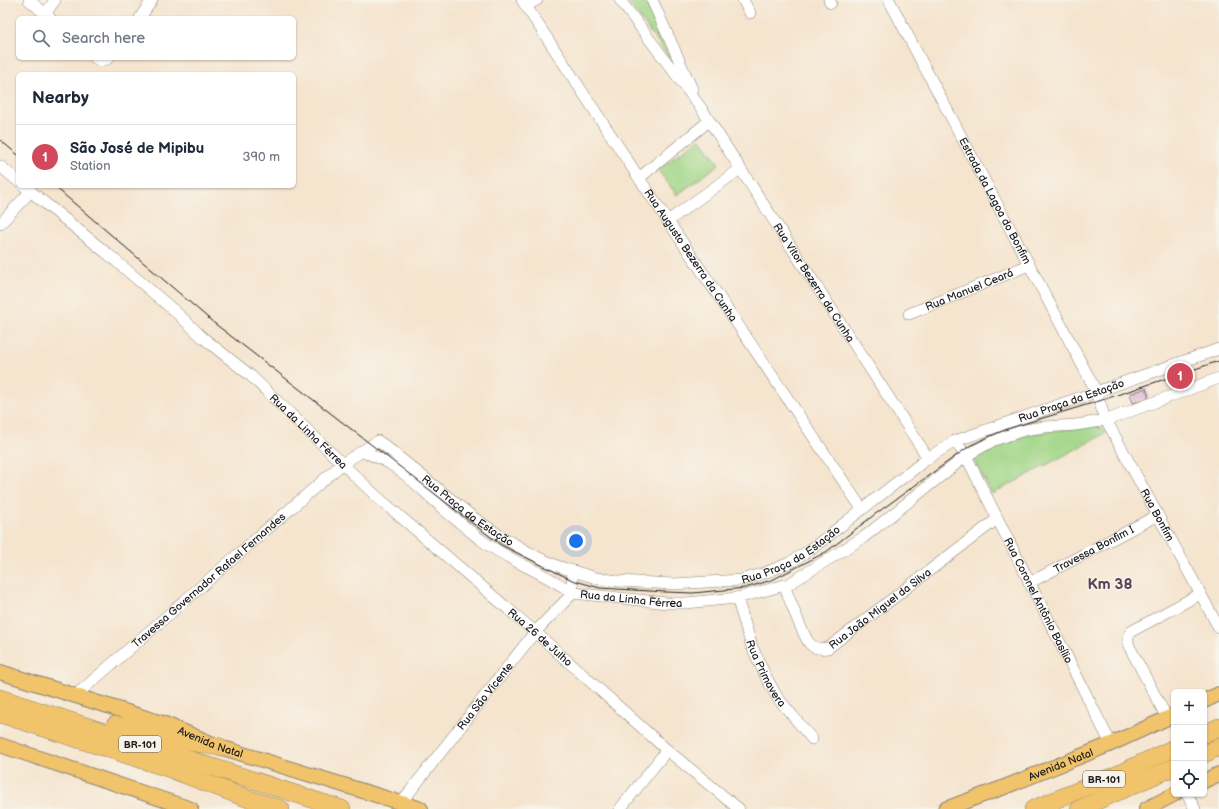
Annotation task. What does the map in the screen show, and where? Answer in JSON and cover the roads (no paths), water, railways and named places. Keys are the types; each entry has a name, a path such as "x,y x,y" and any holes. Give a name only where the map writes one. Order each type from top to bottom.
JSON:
{"highway":[{"name":"BR-101","path":"0,698 342,809"},
{"name":"BR-101","path":"0,714 170,769 246,798 281,809"},
{"path":"50,715 92,720 184,741 220,747"},
{"path":"1207,733 1219,727"},
{"path":"1207,753 1219,747"},
{"name":"BR-101","path":"1034,809 1171,749"},
{"name":"BR-101","path":"1079,809 1171,768"},
{"path":"246,798 268,809"}],"main road":[{"name":"Avenida Natal","path":"0,672 165,724 220,747 421,809"},
{"path":"1207,700 1219,694"},
{"name":"Avenida Natal","path":"945,809 1002,788 1111,744 1171,717"},
{"path":"0,745 191,809"},
{"path":"1207,780 1219,774"},
{"path":"1147,809 1171,796"}],"street":[{"path":"29,0 47,16 54,0"},
{"path":"141,16 152,0"},
{"path":"524,3 537,0"},
{"name":"Rua Vitor Bezerra da Cunha","path":"620,0 701,108 928,458"},
{"name":"Rua Vitor Bezerra da Cunha","path":"652,0 701,108"},
{"path":"743,0 750,13"},
{"name":"Estrada da Lagoa do Bonfim","path":"889,0 1097,396"},
{"name":"Rua Augusto Bezerra da Cunha","path":"524,3 639,178 862,509"},
{"path":"639,178 709,121"},
{"path":"0,166 16,179"},
{"path":"668,221 740,169"},
{"path":"0,224 27,189"},
{"name":"Rua da Linha Férrea","path":"27,189 109,255 178,314 202,337 251,376 342,464 362,452 374,455 387,462 406,475 448,513 482,540 508,557 562,585 573,593 667,603 686,603 738,598 787,585"},
{"name":"Rua Manuel Ceará","path":"909,314 1029,265"},
{"name":"Rua Praça da Estação","path":"362,452 378,441 485,526 535,556 573,572 596,578 651,583 673,584 741,580 762,574 789,563 810,550 928,458 955,441 1097,396 1219,349"},
{"name":"Rua Praça da Estação","path":"787,585 864,537 966,456 994,440 1024,430 1076,425 1107,420 1219,378"},
{"name":"Rua Bonfim","path":"1097,396 1107,420 1219,628"},
{"name":"Rua Coronel Antônio Basílio","path":"955,441 966,456 1029,584 1111,744"},
{"name":"Rua 26 de Julho","path":"342,464 375,495 535,632 668,750 739,809"},
{"name":"Travessa Governador Rafael Fernandes","path":"75,696 342,464"},
{"name":"Travessa Bonfim I","path":"1029,584 1158,515"},
{"name":"Rua João Miguel da Silva","path":"787,585 807,641 815,647 821,649 828,648 997,519"},
{"path":"573,572 573,593"},
{"name":"Rua São Vicente","path":"400,803 535,632 573,593"},
{"path":"1171,717 1129,646 1127,640 1132,631 1200,594"},
{"name":"Rua Primavera","path":"738,598 752,646 767,679 777,697 812,739"},
{"path":"620,809 668,750"},
{"path":"1189,797 1196,809"}],"tram line":[{"path":"0,140 16,153"},
{"path":"56,188 214,323 501,545 572,580 600,588 693,593 745,588 772,580 826,552 874,515 971,445 1007,429 1099,401 1219,361"}],"place":[{"name":"São José de Mipibu","path":"1180,376"}],"district":[{"name":"Km 38","path":"1110,584"}]}
